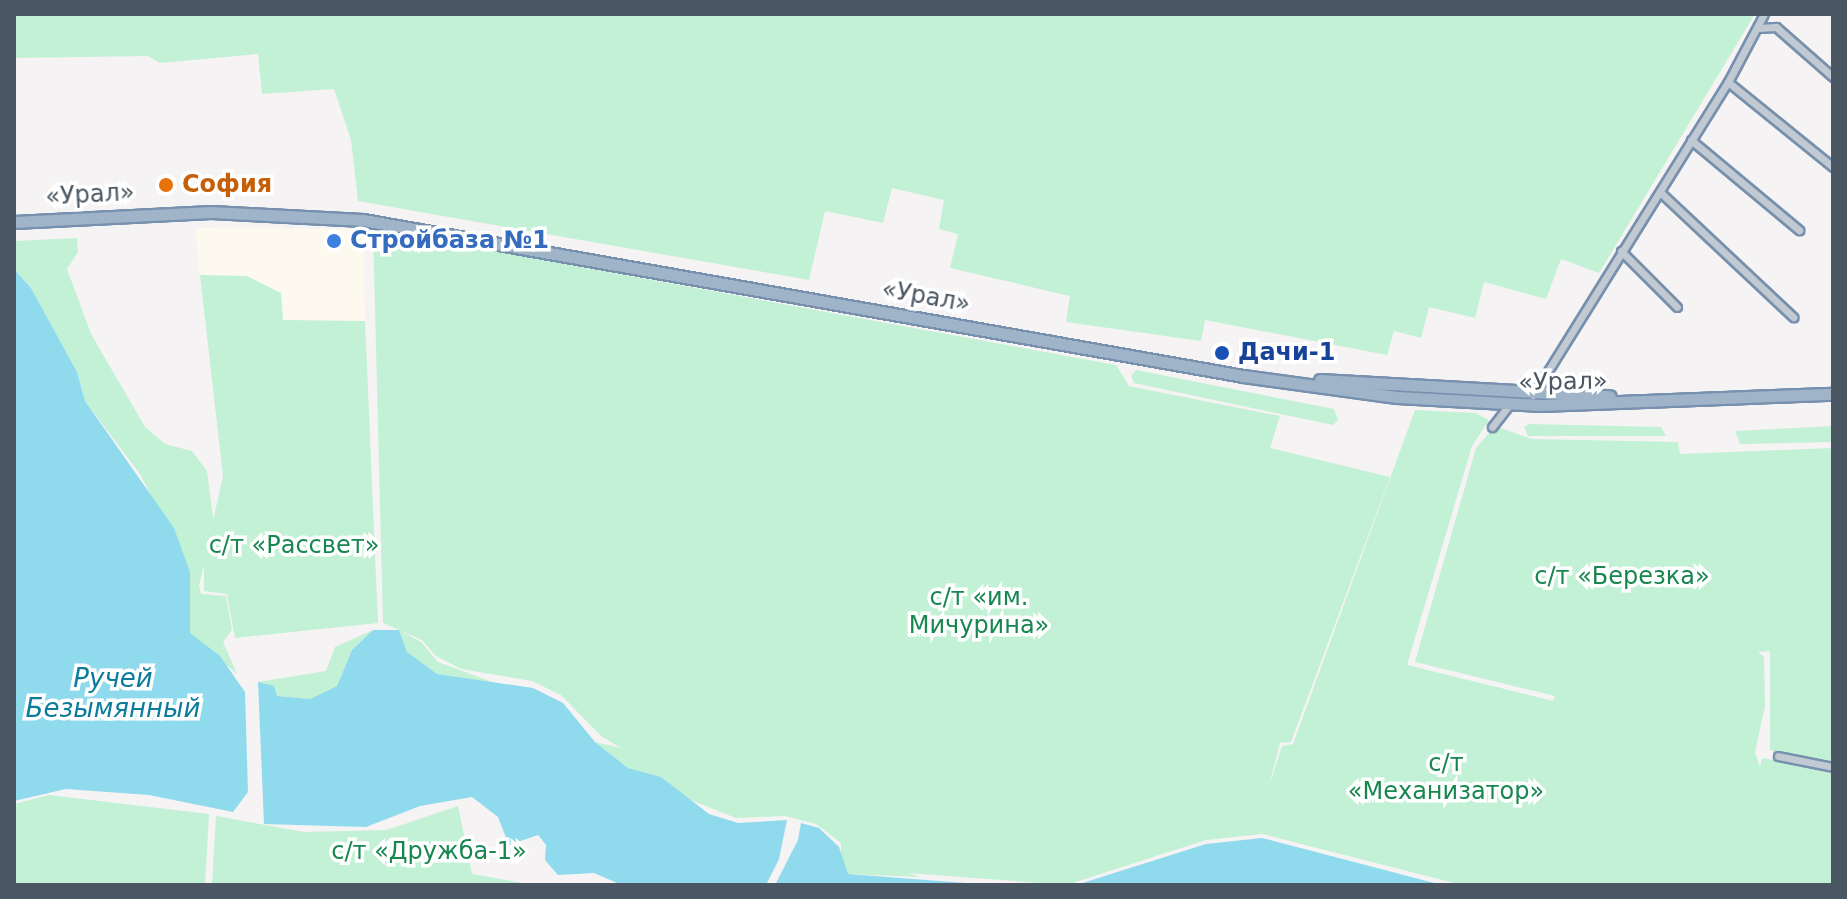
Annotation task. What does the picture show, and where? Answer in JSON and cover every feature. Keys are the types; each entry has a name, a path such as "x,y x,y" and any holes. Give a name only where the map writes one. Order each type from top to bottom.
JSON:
{"highway":[{"name":"«Урал»","path":"14,214 213,205 364,213 1271,373 1513,399 1833,394"},
{"name":"«Урал»","path":"14,222 211,212 363,220 1255,378 1491,404 1513,399"},
{"name":"«Урал»","path":"1533,400 1561,395 1833,387"}],"street":[{"path":"1533,400 1541,378 1728,82 1764,14"},
{"path":"1756,30 1765,24 1776,27 1833,77"},
{"path":"1728,82 1833,167"},
{"path":"1691,140 1799,230"},
{"path":"1660,192 1793,317"},
{"path":"1621,251 1677,307"},
{"path":"1492,427 1513,399 1541,378"},
{"path":"1541,378 1548,390 1561,395"},
{"path":"1491,404 1501,415"},
{"path":"1778,756 1833,767"}],"shaded area":[{"path":"195,228 363,229 365,321 283,320 247,276 200,275"}],"green space":[{"path":"14,14 1755,14 1599,273 1561,259 1546,299 1484,282 1475,318 1429,307 1421,338 1394,331 1387,355 1205,320 1201,341 1066,322 1070,296 950,268 958,234 939,229 944,200 892,188 883,223 825,211 809,280 358,201 351,140 334,89 262,94 258,54 160,63 148,56 14,58"},
{"name":"с/т «им. Мичурина»","path":"373,229 1116,365 1129,386 1280,416 1270,448 1390,477 1291,742 1280,743 1269,786 1282,746 1293,744 1415,410 1475,413 1489,420 1472,446 1407,665 1553,701 1555,696 1415,662 1476,448 1495,426 1532,439 1678,442 1680,454 1833,448 1833,765 1770,750 1770,651 1758,652 1764,657 1765,706 1755,752 1760,767 1762,758 1833,771 1833,885 1462,885 1262,834 1206,840 1066,885 909,873 919,877 848,874 841,866 841,843 816,824 785,816 736,818 688,799 661,777 628,768 595,742 621,748 601,736 561,695 532,681 461,669 436,656 422,640 383,623"},
{"path":"77,238 78,252 67,269 91,334 145,427 165,444 192,451 207,471 214,525 199,585 201,594 226,596 232,630 223,642 237,674 189,633 190,572 140,474 85,401 77,372 31,288 14,269 14,241"},
{"name":"с/т «Рассвет»","path":"200,275 247,276 281,293 283,320 365,321 378,623 235,638 227,594 204,591 204,562 223,476"},
{"path":"1136,370 1334,409 1338,420 1333,425 1134,383 1131,376"},
{"path":"1529,424 1661,427 1666,436 1528,436 1524,427"},
{"path":"1833,426 1833,442 1740,444 1735,431"},
{"path":"373,630 352,650 337,686 310,699 277,696 274,687 258,682 326,671 335,647"},
{"path":"399,630 421,642 438,662 495,683 437,674 407,652"},
{"path":"49,795 209,814 205,885 14,885 14,804"},
{"name":"с/т «Дружба-1»","path":"458,806 472,874 533,885 212,885 216,816 304,832 387,830"}],"water":[{"name":"Ручей Безымянный","path":"14,269 31,288 77,372 85,401 174,528 190,572 190,633 220,656 245,692 248,792 233,812 149,795 66,789 14,801"},
{"path":"373,630 399,630 407,652 437,674 533,688 563,703 595,742 628,768 661,777 709,814 738,823 787,820 779,859 766,885 622,885 594,873 558,875 545,860 546,845 538,835 509,845 498,817 472,797 420,806 366,827 264,824 258,682 274,686 277,696 310,699 337,686 352,650"},
{"path":"801,823 819,828 839,847 848,874 992,885 775,885 798,840"},
{"path":"1262,838 1442,885 1076,885 1206,844"}],"place":[{"name":"София","path":"166,185"},
{"name":"Стройбаза №1","path":"334,241"},
{"name":"Дачи-1","path":"1222,353"}],"park label":[{"name":"с/т «Березка»","path":"1622,577"},
{"name":"с/т «Механизатор»","path":"1446,778"}]}
